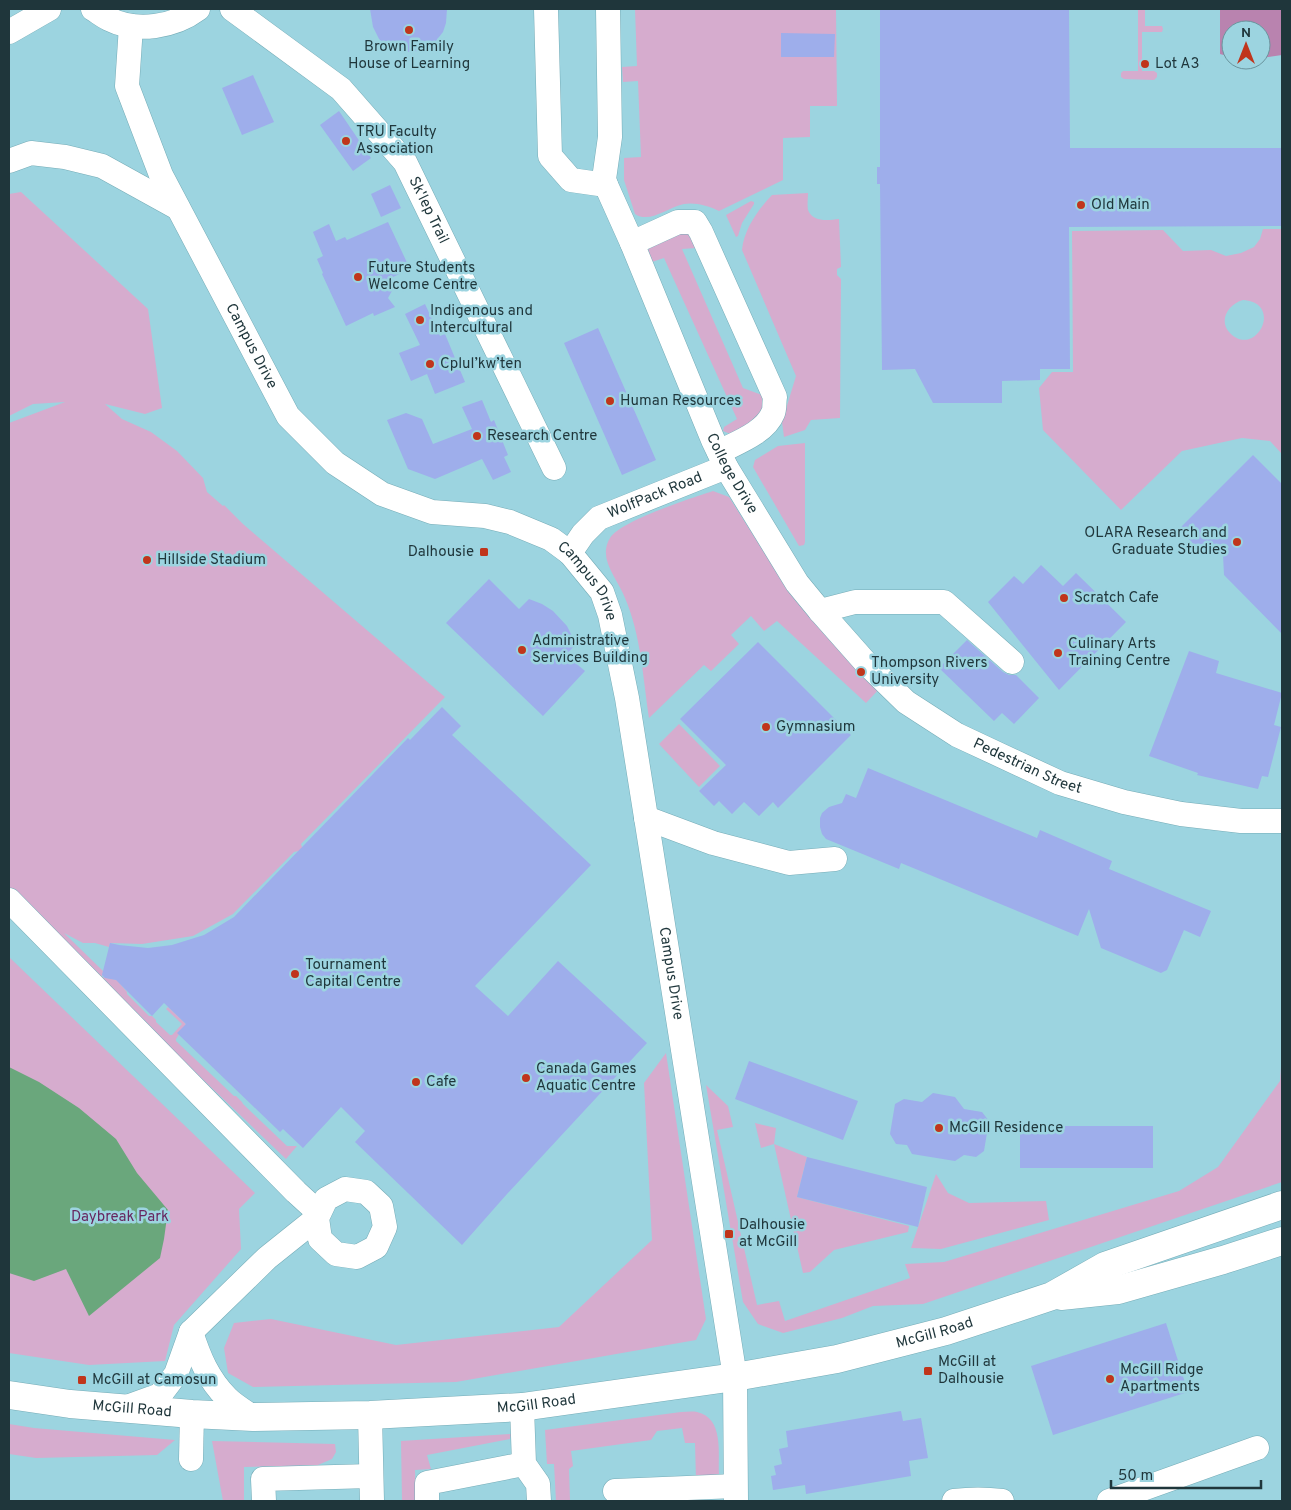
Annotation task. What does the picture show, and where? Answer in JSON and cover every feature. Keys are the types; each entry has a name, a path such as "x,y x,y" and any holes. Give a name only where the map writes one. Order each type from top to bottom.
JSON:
{"main road":[{"name":"McGill Road","path":"9,1395 70,1404 192,1414 253,1417 370,1416 522,1407 735,1377 836,1359 946,1331 1052,1296 1105,1266 1282,1205"},
{"name":"McGill Road","path":"1052,1296 1118,1290 1282,1241"}],"street":[{"path":"9,32 49,9"},
{"path":"92,9 110,20 132,26 154,26 176,21 198,9"},
{"name":"Sk'lep Trail","path":"232,9 341,89 405,162 554,468"},
{"path":"546,9 550,156 572,180 606,185 604,179 610,137 608,9"},
{"name":"Campus Drive","path":"132,26 128,86 161,175 288,416 335,463 382,494 432,512 485,516 510,522 551,539 570,553 602,592 610,615 626,698 735,1377 736,1494"},
{"path":"9,161 31,153 65,157 102,166 178,208"},
{"name":"College Drive","path":"606,185 632,242 722,460 797,583 820,611"},
{"name":"WolfPack Road","path":"570,553 583,534 599,518 722,460 767,423 774,412 775,397 695,222 678,222 632,242"},
{"path":"820,611 855,602 944,602 1012,662"},
{"name":"Pedestrian Street","path":"820,611 866,663 906,702 957,734 1011,761 1060,783 1124,802 1181,814 1241,821 1282,821"},
{"path":"646,818 713,842 789,863 835,859"},
{"path":"9,900 318,1216 267,1258 191,1332 176,1374 160,1395 124,1408"},
{"path":"191,1332 201,1362 213,1383 228,1399 253,1417"},
{"path":"522,1407 524,1464 538,1484 539,1501"},
{"path":"191,1459 192,1414"},
{"path":"370,1416 372,1501"},
{"path":"1109,1501 1256,1448"},
{"path":"427,1501 427,1483 524,1464"},
{"path":"264,1501 264,1479 371,1476"},
{"path":"616,1491 736,1494"},
{"path":"954,1501 1002,1501"}],"green space":[{"path":"635,9 836,9 837,106 810,106 810,137 783,138 783,180 719,211 702,205 684,204 653,216 641,217 635,214 624,180 624,158 641,157 638,81 623,82 622,67 637,66"},
{"path":"1138,9 1145,9 1145,26 1162,26 1163,29 1162,32 1142,32 1142,71 1154,71 1157,73 1157,77 1154,80 1124,79 1121,77 1123,71 1138,71"},
{"name":"Hillside Stadium","path":"21,192 148,309 162,408 145,414 105,404 122,419 151,432 177,451 203,478 207,492 445,697 301,844 303,850 294,852 233,914 193,936 142,944 110,943 109,947 95,943 83,943 64,933 103,971 102,977 117,980 127,994 170,1035 182,1024 166,1009 168,1007 186,1024 176,1041 287,1146 297,1146 286,1159 9,894 9,423 65,402 33,404 9,416 9,194"},
{"path":"808,193 808,210 810,214 822,220 839,219 841,267 837,269 837,275 841,279 840,418 811,420 805,430 784,437 782,422 796,376 742,250 743,242 752,220 772,195"},
{"path":"751,201 754,204 736,237 726,215"},
{"path":"1263,229 1282,229 1282,467 1281,453 1270,441 1242,438 1182,451 1121,510 1043,430 1039,388 1052,372 1073,372 1072,231 1163,230 1183,251 1211,250 1226,256 1241,253 1254,247 1260,239","holes":["1243,300 1256,303 1262,310 1264,319 1262,327 1256,335 1248,339 1239,339 1226,328 1226,314 1233,305"]},
{"path":"677,232 692,234 696,248 682,249 743,388 765,396 765,410 735,434 723,431 724,427 737,419 664,258 649,263 647,254 649,247"},
{"path":"805,443 805,542 804,545 799,546 753,467 755,460 778,446"},
{"path":"713,491 729,497 776,571 881,687 866,703 777,621 764,631 751,616 731,635 739,644 711,671 704,665 649,718 635,627 625,598 607,561 607,546 610,538 616,531 627,524"},
{"path":"679,724 720,766 699,787 659,744"},
{"name":"Daybreak Park","path":"9,957 255,1193 239,1209 241,1249 174,1325 165,1361 89,1365 9,1353"},
{"path":"1282,1052 1282,1182 923,1304 873,1306 842,1318 783,1333 758,1324 743,1302 706,1085 728,1106 733,1127 717,1130 757,1305 779,1301 785,1321 910,1278 905,1264 944,1262 1179,1191 1218,1167 1280,1081"},
{"path":"666,1053 706,1319 696,1340 456,1382 253,1387 228,1373 224,1348 234,1323 271,1319 396,1345 559,1327 652,1240 644,1083"},
{"path":"755,1123 776,1128 774,1144 761,1148"},
{"path":"774,1144 807,1157 797,1197 909,1226 908,1232 834,1250 810,1272 803,1273"},
{"path":"936,1174 948,1193 969,1203 1046,1201 1049,1220 941,1249 911,1248"},
{"path":"681,1412 697,1412 712,1421 718,1437 719,1474 696,1480 695,1443 685,1443 682,1428 657,1431 651,1440 571,1451 573,1466 569,1469 570,1501 556,1501 554,1464 547,1464 545,1430"},
{"path":"9,1424 34,1428 175,1440 157,1455 36,1458 9,1454"},
{"path":"511,1434 510,1439 427,1455 431,1469 415,1470 416,1501 402,1501 401,1441"},
{"path":"212,1441 335,1444 336,1452 332,1459 318,1465 244,1467 244,1501 223,1501"}],"shaded area":[{"path":"1220,9 1282,9 1282,55 1271,57 1271,20 1221,20 1220,54"},
{"path":"9,1067 39,1082 79,1108 116,1139 137,1173 168,1210 160,1258 89,1316 66,1269 34,1281 9,1273"}],"building":[{"name":"Brown Family House of Learning","path":"370,9 447,9 446,23 443,32 435,42 420,51 406,52 390,48 379,39 373,27"},
{"name":"Old Main","path":"880,9 1069,9 1070,148 1282,148 1282,226 1069,227 1070,369 1040,369 1040,380 1002,381 1002,403 933,403 915,369 882,370 880,184 877,184 877,167 880,167"},
{"path":"781,33 835,34 834,57 781,57"},
{"path":"253,75 274,122 242,135 222,88"},
{"name":"TRU Faculty Association","path":"339,111 371,158 353,171 320,125"},
{"path":"390,185 401,208 381,217 371,194"},
{"name":"Future Students Welcome Centre","path":"388,222 410,269 391,278 393,289 388,298 395,307 374,316 373,313 346,326 322,274 317,259 323,256 313,232 329,224 336,241 345,237 347,240"},
{"name":"Cplul’kw’ten","path":"425,304 440,336 445,334 465,382 435,394 427,374 411,381 399,353 420,345 405,314"},
{"name":"Human Resources","path":"598,328 656,460 622,475 564,343"},
{"name":"Research Centre","path":"482,400 491,422 494,420 508,455 504,457 511,472 493,480 482,459 435,479 408,469 387,420 406,413 422,419 433,444 472,429 462,407"},
{"name":"OLARA Research and Graduate Studies","path":"1253,455 1282,484 1282,634 1224,575 1223,555 1204,555 1179,529"},
{"name":"Culinary Arts Training Centre","path":"1041,565 1063,586 1076,573 1126,622 1059,690 988,602 1014,576 1023,584"},
{"name":"Administrative Services Building","path":"489,579 519,609 529,599 553,611 567,626 576,644 566,655 585,671 543,716 446,623"},
{"path":"967,640 1003,672 1009,675 1016,675 1039,698 1014,724 1002,713 994,721 939,668"},
{"name":"Gymnasium","path":"758,642 851,735 778,808 773,802 759,816 744,802 732,814 719,801 714,806 699,791 726,765 680,719"},
{"path":"1189,651 1219,661 1216,673 1282,693 1274,725 1281,727 1268,777 1262,776 1258,789 1197,775 1198,773 1149,756"},
{"name":"Tournament Capital Centre","path":"442,707 461,726 452,735 591,865 475,986 508,1016 558,961 647,1043 462,1245 355,1142 365,1131 341,1107 303,1148 283,1129 280,1132 177,1033 186,1024 164,1003 152,1016 116,980 105,978 102,975 110,943 148,948 172,945 204,935 234,917 408,738 410,740"},
{"path":"868,768 1037,838 1040,830 1112,861 1109,869 1211,911 1200,937 1184,930 1167,970 1161,973 1101,948 1089,909 1078,936 901,863 899,869 826,839 820,827 822,813 829,807 842,803 846,794 856,798"},
{"path":"749,1061 858,1101 843,1140 735,1099"},
{"name":"McGill Residence","path":"933,1093 955,1097 964,1109 982,1112 989,1121 984,1151 976,1157 964,1155 955,1161 912,1154 907,1145 896,1144 890,1134 895,1104 904,1099 922,1102"},
{"path":"1020,1126 1153,1126 1153,1168 1020,1168"},
{"path":"807,1157 927,1187 918,1227 797,1197"},
{"name":"McGill Ridge Apartments","path":"1166,1323 1188,1392 1053,1435 1031,1366"},
{"path":"901,1411 903,1421 921,1418 928,1458 909,1461 911,1476 806,1494 805,1485 773,1490 771,1476 776,1475 774,1466 782,1464 779,1449 788,1447 786,1431"}],"place":[{"name":"Brown Family House of Learning","path":"409,30"},
{"name":"Lot A3","path":"1145,64"},
{"name":"TRU Faculty Association","path":"346,141"},
{"name":"Old Main","path":"1081,205"},
{"name":"Future Students Welcome Centre","path":"358,277"},
{"name":"Indigenous and Intercultural","path":"420,320"},
{"name":"Cplul’kw’ten","path":"430,364"},
{"name":"Human Resources","path":"610,401"},
{"name":"Research Centre","path":"477,436"},
{"name":"OLARA Research and Graduate Studies","path":"1237,542"},
{"name":"Dalhousie","path":"484,552"},
{"name":"Hillside Stadium","path":"147,560"},
{"name":"Scratch Cafe","path":"1064,598"},
{"name":"Administrative Services Building","path":"522,650"},
{"name":"Culinary Arts Training Centre","path":"1058,653"},
{"name":"Thompson Rivers University","path":"861,672"},
{"name":"Gymnasium","path":"766,727"},
{"name":"Tournament Capital Centre","path":"295,974"},
{"name":"Canada Games Aquatic Centre","path":"526,1078"},
{"name":"Cafe","path":"416,1082"},
{"name":"McGill Residence","path":"939,1128"},
{"name":"Dalhousie at McGill","path":"729,1234"},
{"name":"McGill at Dalhousie","path":"928,1371"},
{"name":"McGill Ridge Apartments","path":"1110,1379"},
{"name":"McGill at Camosun","path":"82,1380"}]}
